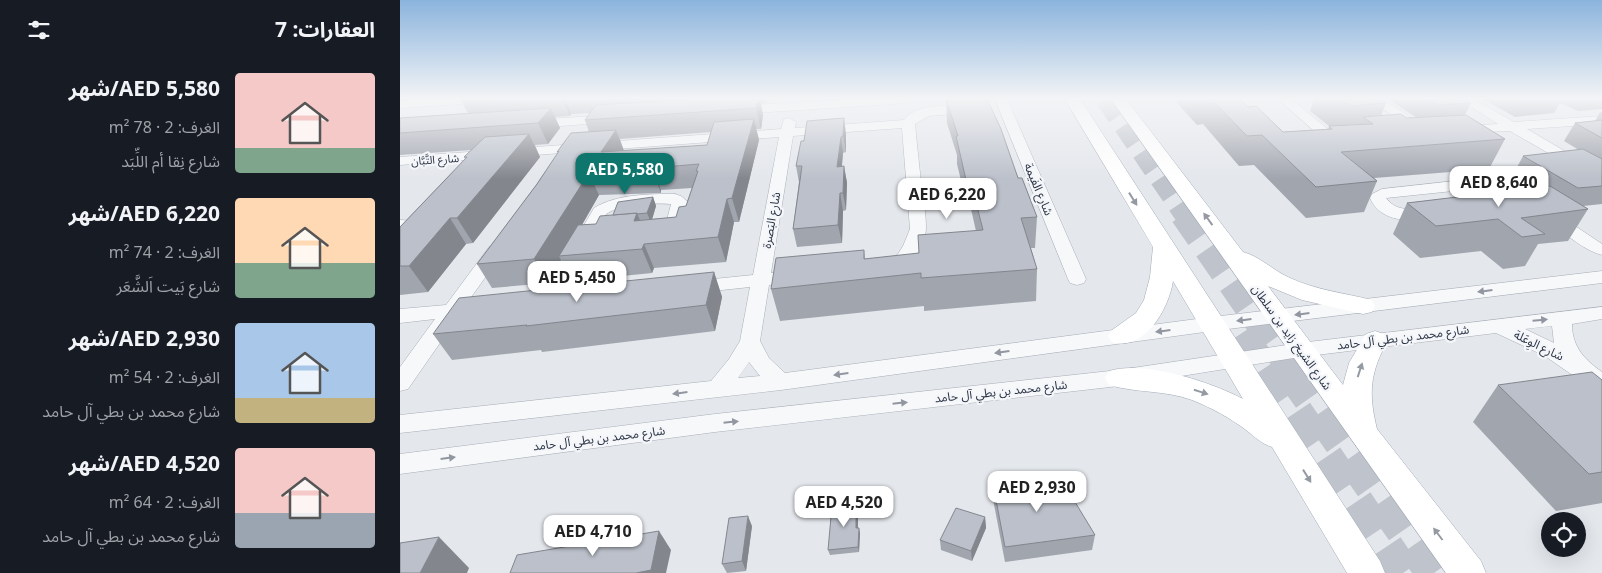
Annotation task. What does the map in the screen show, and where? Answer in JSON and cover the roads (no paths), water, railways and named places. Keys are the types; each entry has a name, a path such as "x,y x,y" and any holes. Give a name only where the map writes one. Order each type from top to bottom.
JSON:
{"main road":[{"path":"1088,126 1367,573"},
{"name":"شارع الشيخ زايد بن سلطان","path":"1139,126 1232,252 1300,350 1468,573"},
{"path":"1121,336 1141,323 1153,309 1162,277 1163,248"},
{"path":"1232,252 1286,285 1318,296 1363,306"},
{"path":"1363,435 1356,395 1357,374 1375,340"},
{"path":"1119,378 1147,379 1218,398 1242,410 1290,448"}],"street":[{"path":"558,164 586,126"},
{"name":"شارع البَصرة","path":"718,388 750,341 788,126"},
{"name":"شارع التَّبَّان","path":"400,161 882,126"},
{"path":"864,268 893,266 904,258 912,247 918,228 908,126"},
{"name":"شارع الفَيمة","path":"1006,126 1077,280"},
{"path":"1320,126 1338,140"},
{"path":"1402,136 1431,133 1419,126"},
{"path":"1511,126 1602,179"},
{"path":"1451,131 1528,126"},
{"path":"1315,143 1338,140"},
{"path":"1441,213 1411,216 1397,215 1379,202 1378,196 1482,183 1504,188 1599,252"},
{"path":"549,302 600,211 609,205 670,199 680,201 673,227 654,229"},
{"path":"1510,206 1529,204"},
{"path":"400,225 410,225 418,231 417,236 400,255"},
{"path":"400,384 508,234"},
{"path":"586,236 605,234"},
{"path":"674,289 817,274"},
{"path":"400,424 781,382 1212,324 1602,277"},
{"path":"530,304 568,300"},
{"path":"400,316 490,308"},
{"name":"شارع محمد بن بطي آل حامد","path":"404,464 715,423 1119,378 1300,350 1602,312"},
{"name":"شارع الوِعَلة","path":"1563,318 1562,329 1565,342 1580,366"},
{"name":"شارع الوِعَلة","path":"1497,325 1539,343 1580,366 1602,384"},
{"path":"750,341 760,363 781,382"}],"tunnel":[{"path":"1124,126 1185,215"},
{"path":"1184,214 1291,369"},
{"path":"1242,333 1266,369"},
{"path":"1265,368 1403,573"},
{"path":"1290,368 1434,573"}]}
